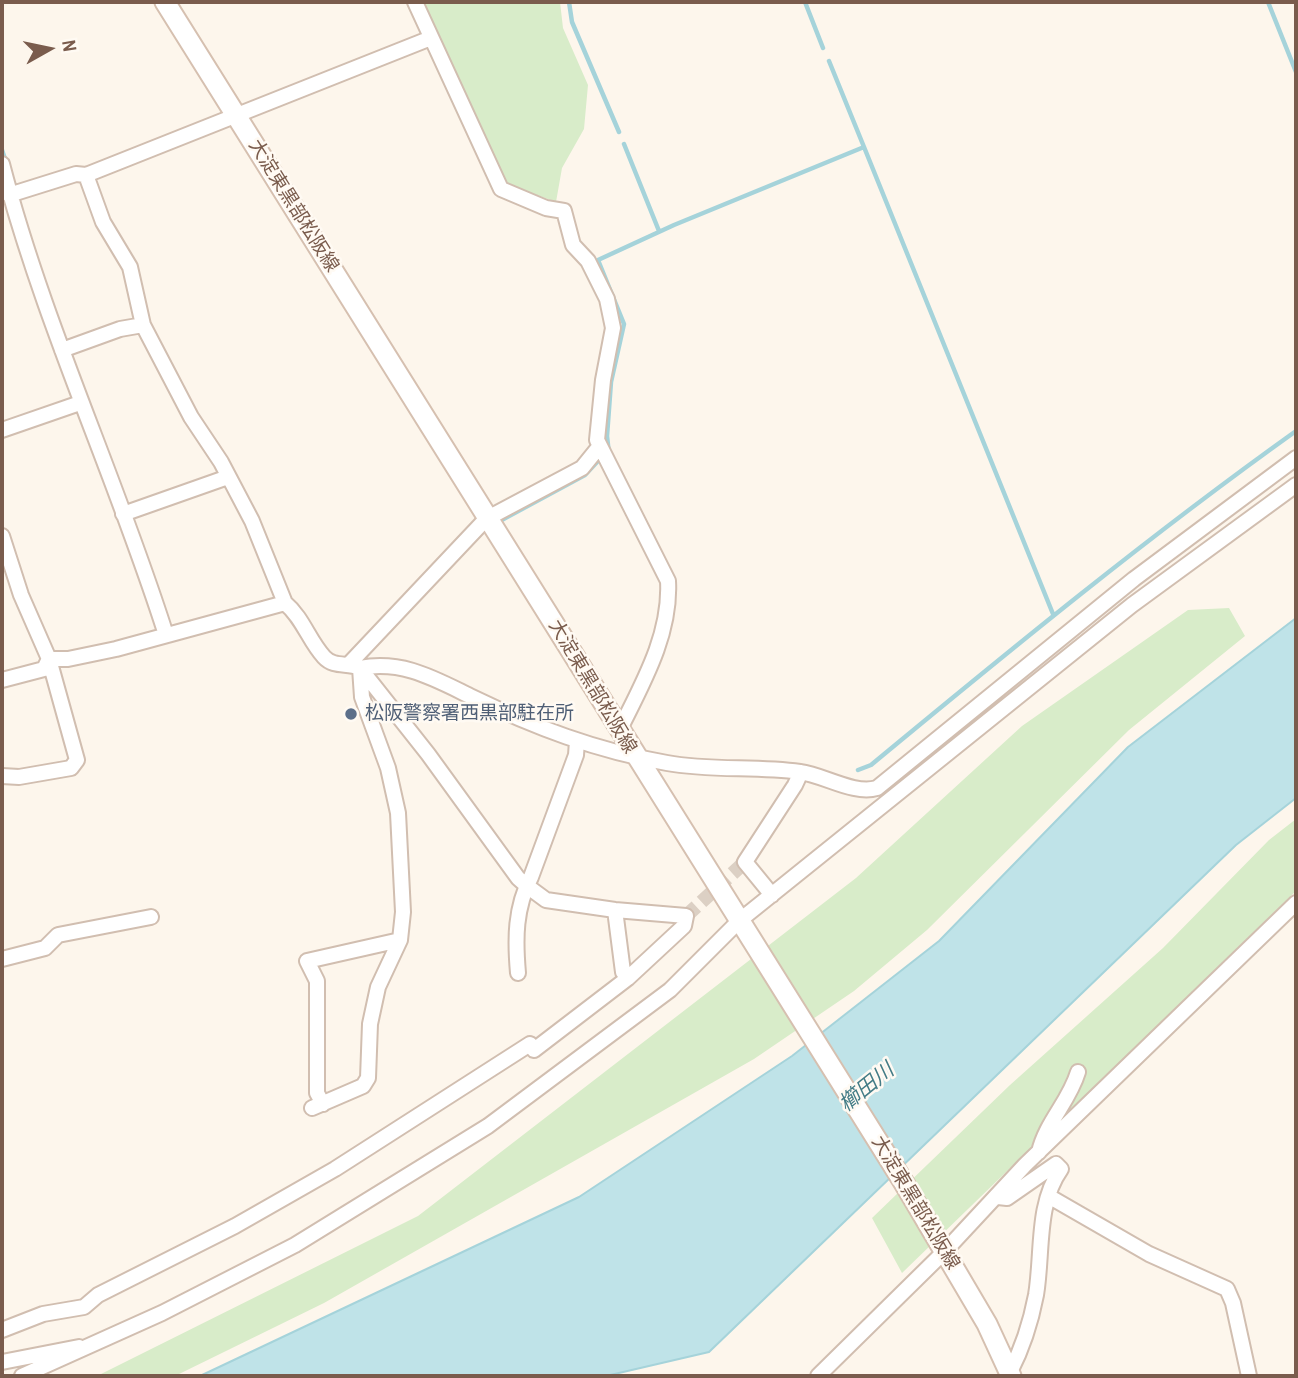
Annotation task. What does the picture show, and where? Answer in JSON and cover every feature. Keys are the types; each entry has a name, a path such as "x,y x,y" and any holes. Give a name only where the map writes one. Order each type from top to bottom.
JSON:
{"main road":[{"name":"大淀東黒部松阪線","path":"165,2 489,523 621,727 634,755 942,1246 1011,1374"}],"street":[{"path":"415,2 501,189 546,208 564,211 573,245 588,261 607,299 613,328 603,380 597,440 668,581 669,599 664,629 645,680 621,727"},
{"path":"8,191 76,174 86,175 238,117 431,38"},
{"path":"2,164 21,238 80,402 144,564 166,635"},
{"path":"86,175 103,222 130,267 144,325 191,417 252,521 285,603 296,611 324,658 335,665 411,668 517,719 617,754 634,755 668,764 801,772 866,791 877,788 1134,579 1296,458"},
{"path":"62,350 120,329 144,325"},
{"path":"2,430 80,402"},
{"path":"355,666 489,523 582,468 599,447"},
{"path":"123,514 228,477"},
{"path":"22,1376 92,1346 295,1245 488,1126 670,990 772,895 1132,605 1296,485"},
{"path":"2,540 21,595 49,659 77,760 71,768 19,777 2,776"},
{"path":"49,659 68,660 285,603"},
{"path":"2,680 44,668 49,659"},
{"path":"2,1330 43,1314 84,1307 98,1295 235,1226 428,1112 530,1044 534,1050 628,978 684,926 686,916 545,900 527,886 518,878 428,754 355,666"},
{"path":"355,666 362,697 388,768 398,813 403,912 400,940 378,987 370,1024 368,1078 363,1086 318,1106 317,981 307,961 400,940"},
{"path":"518,973 515,940 521,896 576,755 577,741"},
{"path":"772,895 745,862 801,772"},
{"path":"818,1376 942,1246 998,1197 1039,1152 1296,903"},
{"path":"615,910 623,972 628,978"},
{"path":"2,959 45,948 58,935 151,917"},
{"path":"1039,1152 1043,1134 1073,1088 1078,1072"},
{"path":"998,1197 1007,1198 1056,1164 1061,1169 1055,1178 1050,1197 1045,1202 1036,1296 1011,1374"},
{"path":"1050,1197 1149,1254 1227,1289 1233,1303 1249,1376"},
{"path":"2,1362 61,1348 92,1346"}],"green space":[{"path":"422,2 560,2 563,28 588,85 584,129 562,168 556,202 507,184"},
{"path":"1229,608 1245,636 1129,730 927,930 854,991 754,1059 324,1303 175,1376 97,1376 418,1216 856,878 1022,726 1188,610"},
{"path":"1296,819 1296,891 902,1273 872,1218 1010,1085 1163,948 1269,840"}],"water":[{"name":"櫛田川","path":"1296,618 1296,798 1236,845 709,1352 606,1376 200,1376 579,1197 792,1056 939,941 1128,747"}],"waterway":[{"path":"569,2 572,22 619,132"},
{"path":"805,2 823,48"},
{"path":"1268,2 1296,72"},
{"path":"829,61 864,147"},
{"path":"624,144 659,231"},
{"path":"609,454 607,436 611,382 624,324 598,260 674,225 864,147 1053,614"},
{"path":"2,150 6,162"},
{"path":"858,770 871,765 1134,552 1296,431"},
{"path":"498,522 585,475 598,461"}],"tunnel":[{"path":"686,916 745,862"}],"place":[{"name":"松阪警察署西黒部駐在所","path":"351,714"}]}
